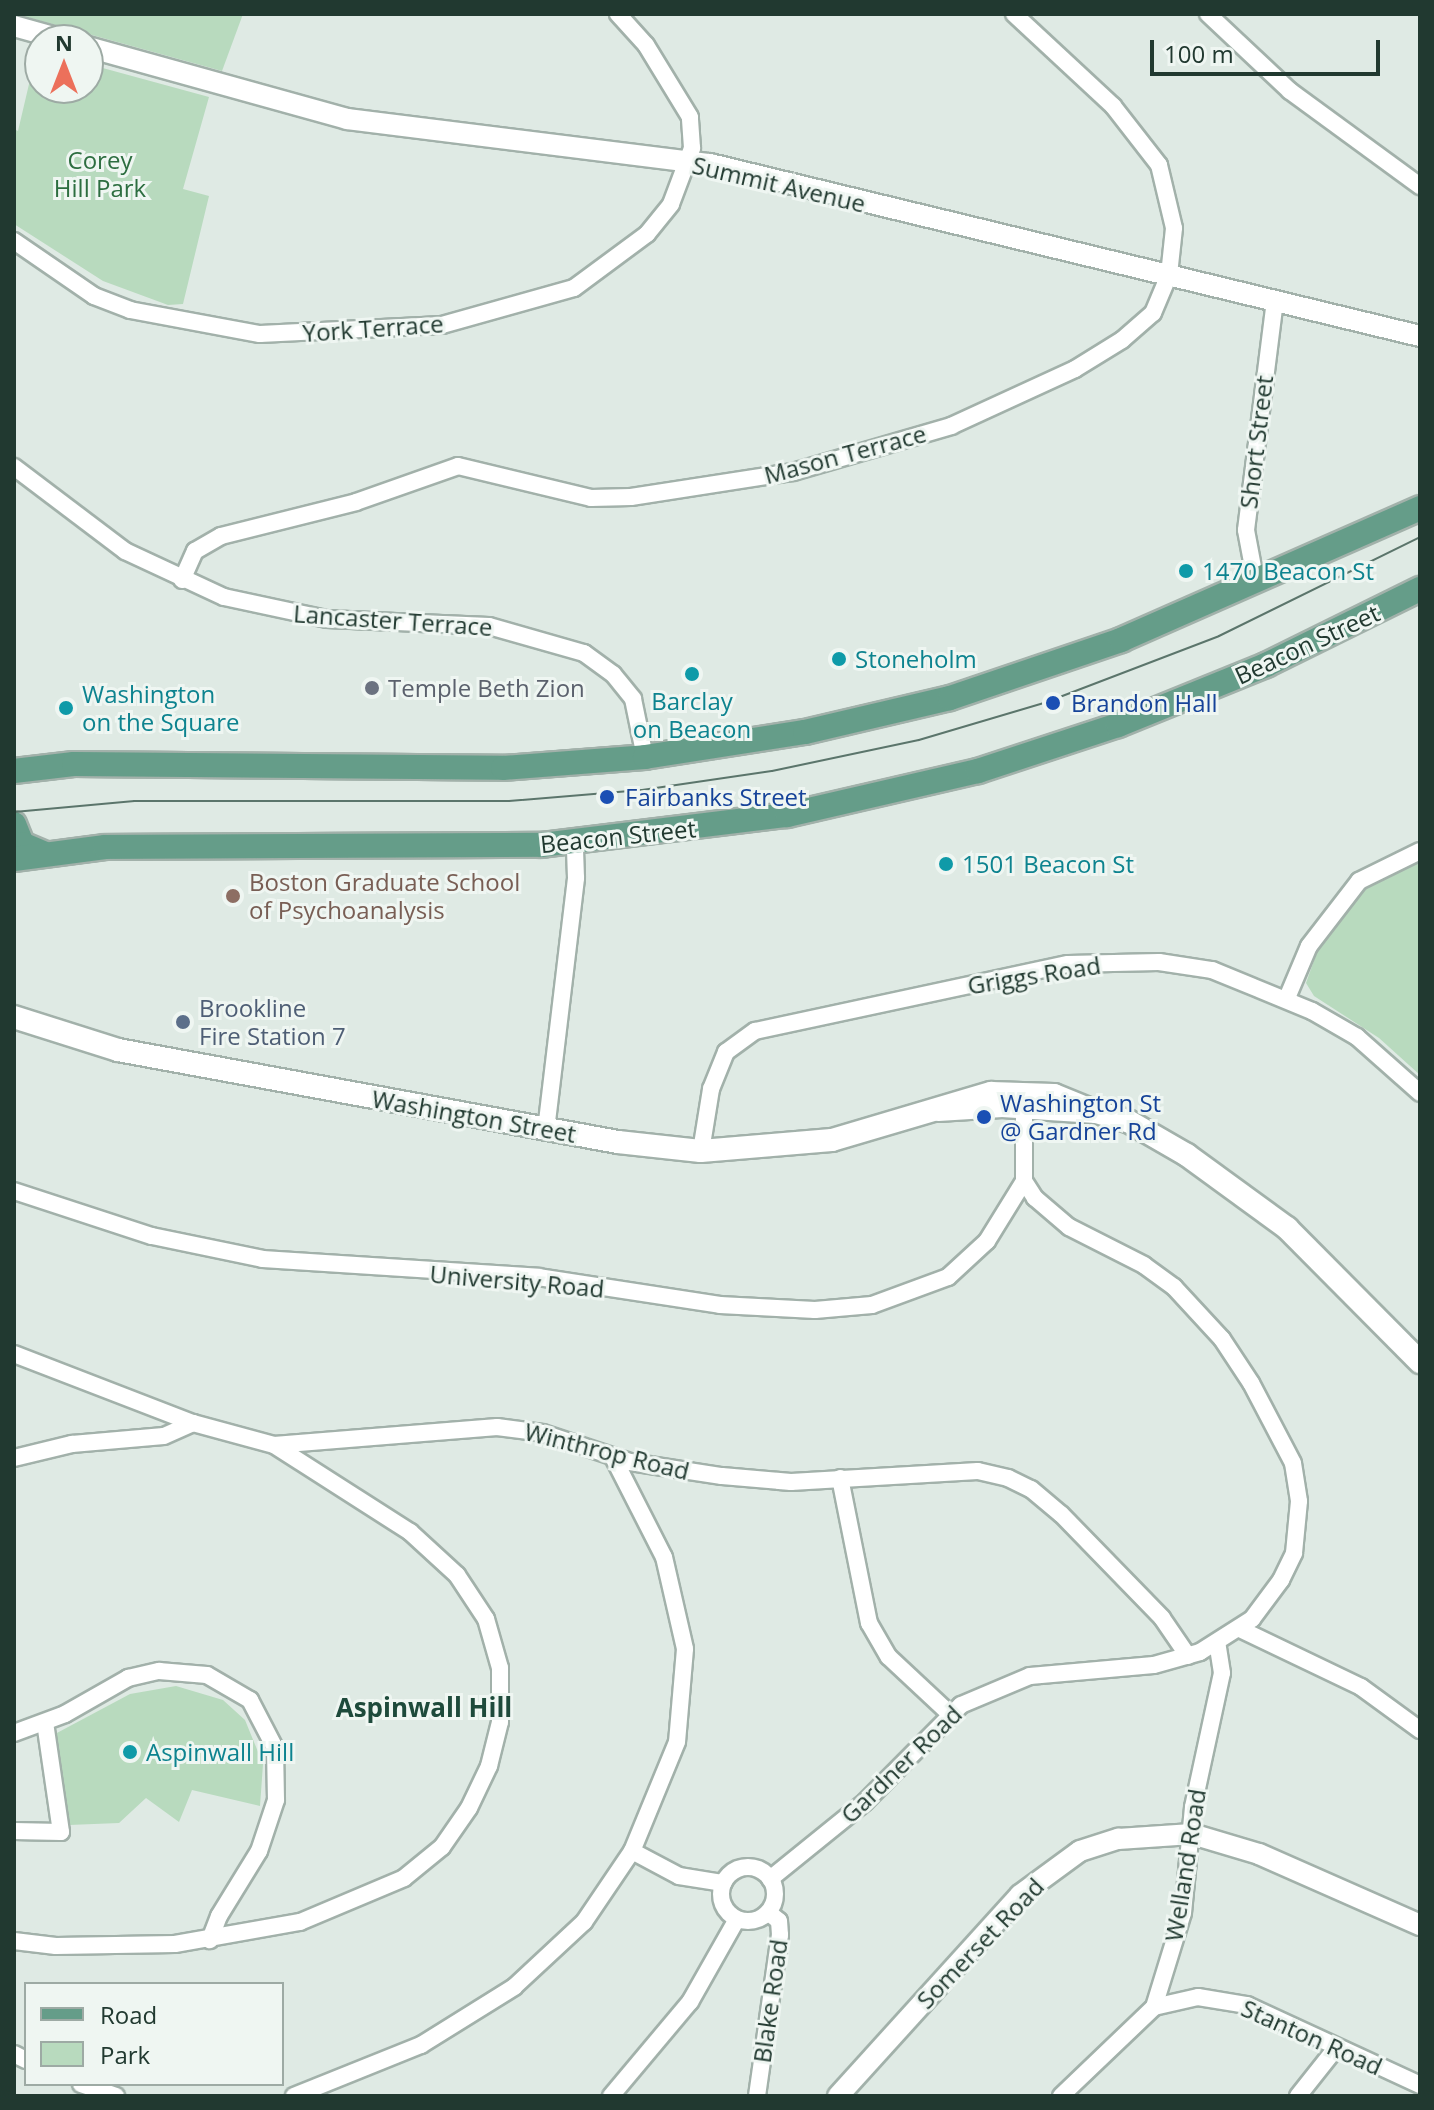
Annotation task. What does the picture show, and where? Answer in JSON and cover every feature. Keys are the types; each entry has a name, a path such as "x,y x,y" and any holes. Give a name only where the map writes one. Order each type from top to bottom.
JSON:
{"main road":[{"path":"14,790 26,769 477,769 645,757 805,732 950,698 1121,640 1420,508"},
{"name":"Beacon Street","path":"14,859 43,853 116,847 448,848 575,842 787,815 978,771 1214,688 1420,589"},
{"path":"14,824 22,844 43,853"},
{"name":"Washington Street","path":"14,1017 118,1050 546,1130 701,1151 819,1143 938,1110 973,1095 1024,1093 1062,1097 1096,1112 1128,1121 1187,1155 1287,1228 1418,1356"},
{"name":"Washington Street","path":"938,1110 1024,1107 1096,1112"}],"street":[{"path":"618,14 646,45 690,117 689,162"},
{"name":"Mason Terrace","path":"182,580 195,551 221,536 356,502 436,470 458,466 591,498 631,497 793,472 911,439 1006,403 1122,340 1153,313 1169,275 1174,228 1159,165 1113,106 1014,14"},
{"path":"1208,14 1290,91 1420,186"},
{"name":"Summit Avenue","path":"104,51 347,119 689,162 1420,336"},
{"name":"York Terrace","path":"14,241 94,296 179,322 260,334 442,325 574,288 612,264 671,204 689,162"},
{"name":"Short Street","path":"1256,583 1246,530 1275,301"},
{"name":"Lancaster Terrace","path":"14,467 125,551 182,580 285,613 483,626 574,648 600,663 629,693 641,720 645,757"},
{"path":"546,1130 576,878 575,842"},
{"path":"1287,998 1309,946 1351,889 1420,851"},
{"name":"Griggs Road","path":"701,1151 711,1089 726,1052 769,1027 1068,964 1159,962 1212,970 1287,998 1357,1037 1420,1093"},
{"path":"1024,1107 1024,1181"},
{"name":"University Road","path":"14,1191 152,1236 263,1259 538,1277 720,1305 815,1310 872,1305 948,1277 984,1246 1024,1181"},
{"name":"Gardner Road","path":"770,1879 865,1802 950,1714 975,1698 1030,1676 1143,1667 1188,1656 1240,1629 1281,1580 1296,1543 1297,1486 1279,1431 1222,1339 1181,1294 1144,1265 1063,1223 1024,1181"},
{"name":"Winthrop Road","path":"14,1354 193,1423 274,1445 497,1427 543,1433 613,1457 758,1480 978,1471 1031,1489 1162,1618 1188,1656"},
{"path":"14,1458 72,1444 164,1436 193,1423"},
{"path":"14,1941 110,1947 210,1940 315,1917 384,1889 417,1869 465,1816 489,1766 500,1722 494,1640 457,1575 401,1524 274,1445"},
{"path":"294,2096 414,2049 514,1987 584,1922 632,1851 677,1742 685,1649 664,1557 613,1457"},
{"path":"840,1478 869,1623 889,1657 950,1714"},
{"path":"1240,1629 1361,1687 1414,1726"},
{"name":"Welland Road","path":"1061,2096 1154,2007 1183,1913 1192,1834 1222,1673 1217,1643"},
{"path":"14,1733 45,1722 120,1681 159,1671 207,1675 254,1704 275,1748 276,1800 259,1851 219,1916 210,1940"},
{"path":"14,1831 61,1832 45,1722"},
{"name":"Somerset Road","path":"838,2096 1010,1905 1048,1872 1080,1851 1118,1839 1192,1834 1259,1854 1420,1925"},
{"path":"632,1851 672,1874 723,1883 747,1867 770,1879 775,1896 768,1912 754,1921 737,1919 724,1907 723,1883"},
{"name":"Blake Road","path":"757,2096 780,1935 779,1921 768,1912"},
{"path":"611,2096 690,2002 737,1919"},
{"name":"Stanton Road","path":"1154,2007 1198,1997 1247,2005 1420,2085"},
{"path":"1298,2096 1336,2048"},
{"path":"87,2086 116,2096"}],"green space":[{"path":"16,14 243,14 222,71 104,38 104,24 52,24"},
{"name":"Corey Hill Park","path":"104,68 209,97 183,189 209,196 183,304 168,305 103,281 14,224 14,129 18,131 24,104 104,104"},
{"path":"1420,860 1420,1075 1379,1038 1314,996 1306,983 1321,941 1349,902 1372,883"},
{"path":"176,1686 223,1700 245,1720 263,1764 260,1806 192,1790 179,1822 146,1798 119,1823 69,1825 55,1734 130,1694"}],"tram line":[{"path":"14,812 134,801 509,801 642,790 772,771 919,740 1044,703 1219,636 1420,537"}],"place":[{"name":"1470 Beacon St","path":"1186,571"},
{"name":"Stoneholm","path":"839,659"},
{"name":"Barclay on Beacon","path":"692,674"},
{"name":"Temple Beth Zion","path":"372,688"},
{"name":"Brandon Hall","path":"1053,703"},
{"name":"Washington on the Square","path":"66,708"},
{"name":"Fairbanks Street","path":"607,797"},
{"name":"1501 Beacon St","path":"946,864"},
{"name":"Boston Graduate School of Psychoanalysis","path":"233,896"},
{"name":"Brookline Fire Station 7","path":"183,1022"},
{"name":"Washington St @ Gardner Rd","path":"984,1117"},
{"name":"Aspinwall Hill","path":"130,1752"}],"district":[{"name":"Aspinwall Hill","path":"424,1708"}]}
